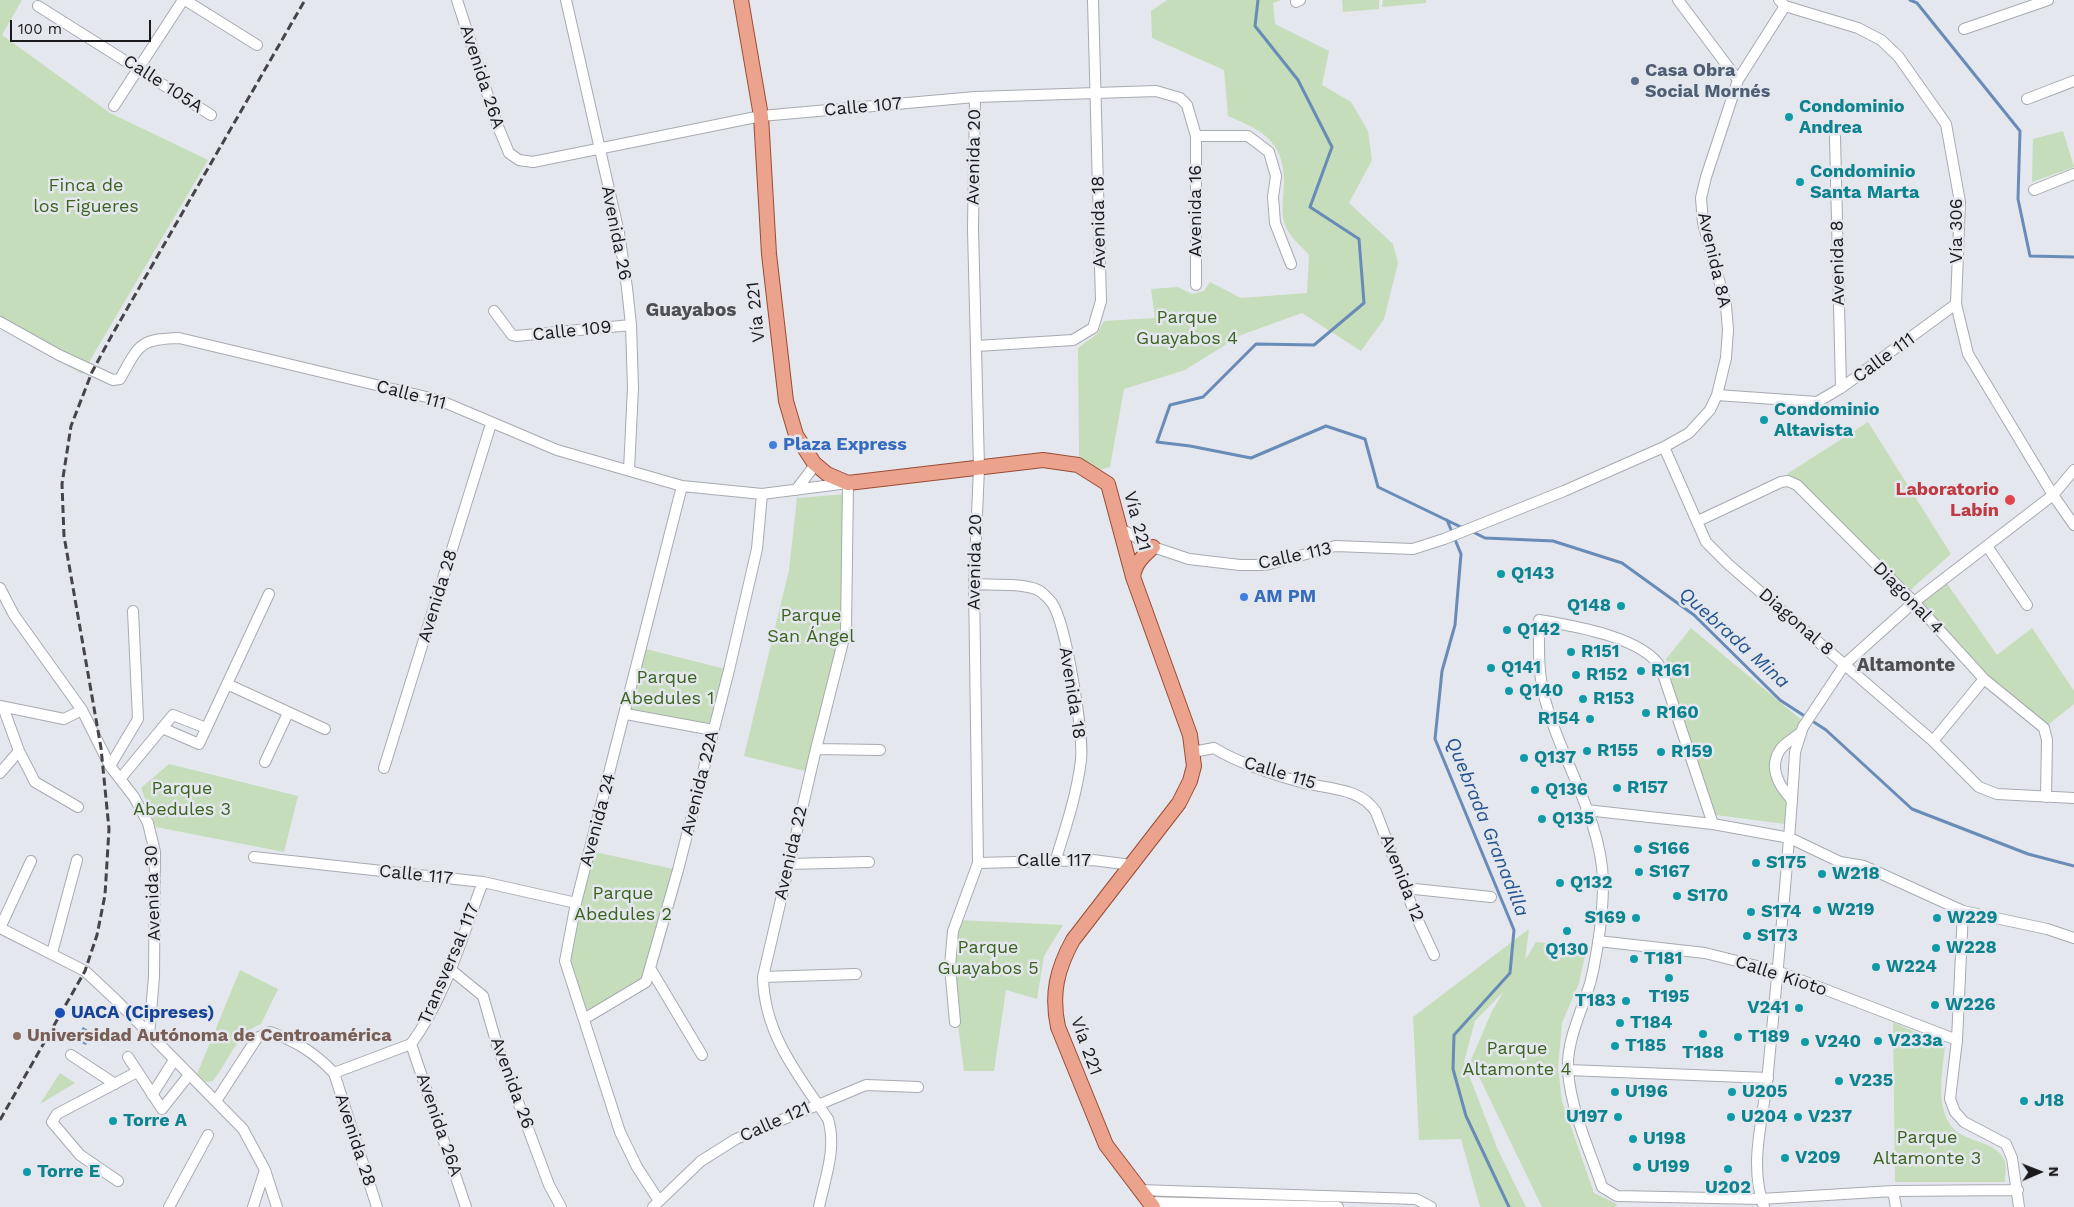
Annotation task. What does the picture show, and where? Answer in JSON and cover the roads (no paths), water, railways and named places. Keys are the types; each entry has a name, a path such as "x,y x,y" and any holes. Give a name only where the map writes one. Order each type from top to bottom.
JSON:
{"main road":[{"name":"Vía 221","path":"741,0 762,116 769,254 780,364 786,402 796,435 815,465 827,474 848,483 1043,460 1078,465 1108,484 1133,577 1190,735 1194,766 1190,781 1179,803 1073,940 1063,958 1056,979 1054,1006 1058,1027 1106,1145 1151,1204"},
{"path":"1133,577 1138,562 1153,547"}],"street":[{"path":"114,106 184,0 257,45"},
{"name":"Avenida 26A","path":"457,0 497,124 509,153"},
{"name":"Avenida 26","path":"566,0 598,149 619,233 632,325 633,388 628,470"},
{"name":"Avenida 18","path":"976,346 1073,340 1093,328 1101,301 1097,91 1093,0"},
{"path":"1678,0 1738,80"},
{"path":"1964,29 2048,0"},
{"name":"Avenida 8A","path":"1664,447 1689,433 1701,421 1717,395 1726,358 1728,330 1726,305 1703,223 1701,198 1706,177 1738,80 1782,3"},
{"name":"Vía 306","path":"1782,3 1858,28 1881,40 1898,56 1946,124 1960,202 1956,304 1968,354 2053,495 2074,525"},
{"name":"Calle 105A","path":"38,6 210,115"},
{"path":"2027,100 2074,82"},
{"name":"Calle 107","path":"509,153 519,160 533,162 762,116 975,97 1097,91 1156,91 1180,98 1187,105 1196,136"},
{"name":"Avenida 20","path":"955,1022 950,966 954,931 978,863 974,584 979,468 973,229 975,97"},
{"path":"1196,136 1248,136 1268,152 1276,176 1273,197 1275,223 1291,264"},
{"name":"Avenida 16","path":"1196,136 1196,285"},
{"name":"Avenida 8","path":"1835,137 1841,388"},
{"path":"2034,190 2074,174"},
{"name":"Calle 111","path":"1717,395 1817,402 1841,388 1956,304"},
{"name":"Calle 109","path":"494,311 512,334 516,336 632,325"},
{"name":"Calle 111","path":"0,322 59,355 113,380 120,378 142,345 158,339 179,338 439,400 491,424 557,450 682,486 762,494 848,483"},
{"name":"Avenida 28","path":"384,768 491,424"},
{"name":"Diagonal 8","path":"1664,447 1698,520 1706,542 1728,564 1932,741 1979,787 1997,794 2074,798"},
{"name":"Calle 113","path":"1121,529 1153,547 1189,560 1258,565 1288,560 1335,546 1403,550 1444,540 1470,527 1564,491 1664,447"},
{"path":"796,490 815,465"},
{"path":"1793,795 1781,788 1777,779 1776,758 1780,750 1802,729 1845,664 1914,602 2053,495 2074,470"},
{"name":"Diagonal 4","path":"1698,520 1781,482 1788,481 1797,485 1914,602 1984,679 2044,728 2047,740 2046,797"},
{"name":"Avenida 22","path":"820,1207 832,1141 828,1119 785,1055 768,1018 764,998 764,977 788,864 846,630 848,483"},
{"name":"Avenida 24","path":"656,1204 620,1132 565,961 576,903 626,714 682,486"},
{"name":"Avenida 22A","path":"584,1019 646,982 713,730 757,549 762,494"},
{"path":"1987,546 2027,605"},
{"name":"Avenida 18","path":"974,584 1012,586 1039,590 1052,603 1060,621 1080,725 1081,758 1076,790 1056,859"},
{"name":"Avenida 30","path":"0,588 14,615 82,710 110,766 134,796 148,823 155,852 154,977 149,1035"},
{"path":"162,728 199,744 269,594"},
{"path":"110,766 138,719 133,611"},
{"path":"1713,824 1661,668 1656,660 1636,645 1571,625 1539,620 1539,666 1543,692 1586,810 1599,852 1603,882 1598,941 1591,980 1570,1047 1568,1070 1572,1096 1602,1188 1617,1196 1762,1203 1893,1191 2018,1190"},
{"path":"1932,741 1984,679"},
{"path":"227,684 325,730"},
{"path":"2,707 64,719 82,710"},
{"path":"2,707 19,751 35,782 78,808"},
{"path":"265,762 288,713"},
{"path":"626,714 713,730"},
{"path":"120,779 173,715 206,728"},
{"path":"1762,1203 1758,1178 1758,1145 1768,1078 1793,795 1799,770 1802,729"},
{"name":"Calle 115","path":"1193,752 1214,748 1227,756 1302,782 1346,791 1369,800"},
{"path":"816,749 880,750"},
{"path":"0,773 19,751"},
{"name":"Avenida 12","path":"1369,800 1376,812 1434,955"},
{"path":"1586,810 1713,824 1790,838 1840,862 1864,866 1963,911 2047,929 2074,938"},
{"name":"Calle 117","path":"254,857 483,882 576,903"},
{"name":"Calle 117","path":"978,863 1056,859 1093,860 1131,865"},
{"path":"52,953 77,860"},
{"path":"31,861 0,928 85,971 216,1101 243,1129 266,1170 278,1207"},
{"path":"788,864 869,862"},
{"name":"Transversal 117","path":"411,1044 422,1029 450,970 483,882"},
{"path":"1406,888 1491,897"},
{"path":"1963,911 1957,1040 1950,1098 1952,1105 1964,1122 2006,1144 2012,1158 2019,1207"},
{"name":"Calle Kioto","path":"1598,941 1705,953 1777,971 1957,1040"},
{"path":"650,968 702,1055"},
{"name":"Avenida 26","path":"450,970 483,996 497,1044 549,1185 561,1207"},
{"path":"764,977 856,974"},
{"path":"216,1101 257,1038 270,1032 290,1039 317,1056 334,1073 411,1044"},
{"name":"Avenida 26A","path":"411,1044 466,1207"},
{"path":"71,1055 115,1084"},
{"path":"128,1057 162,1109 189,1075"},
{"path":"152,1095 174,1060"},
{"path":"1568,1070 1768,1078"},
{"path":"118,1181 80,1155 52,1122 57,1114 137,1072"},
{"name":"Avenida 28","path":"334,1073 377,1207"},
{"name":"Calle 121","path":"656,1204 702,1161 736,1139 866,1085 918,1087"},
{"path":"169,1207 208,1135"},
{"path":"253,1207 266,1170"},
{"path":"1139,1190 1416,1199 1431,1207"},
{"path":"1893,1191 1896,1207"},
{"path":"1151,1204 1338,1207"}],"water":[{"path":"83,1027 93,1033 86,1045 75,1040"}],"waterway":[{"name":"Quebrada Mina","path":"1258,0 1255,26 1298,80 1332,147 1310,207 1359,239 1364,303 1314,345 1256,344 1203,397 1170,405 1157,442 1190,446 1251,458 1326,426 1365,439 1378,487 1465,529"},
{"path":"1910,0 1917,3 2020,131 2018,199 2030,256 2074,257"},
{"name":"Quebrada Granadilla","path":"1447,520 1461,554 1455,625 1442,671 1435,739 1514,930 1510,973 1454,1035 1453,1069 1466,1116 1509,1207"},
{"name":"Quebrada Mina","path":"1471,531 1485,538 1553,541 1622,563 1694,615 1780,700 1826,730 1912,809 2028,854 2074,866"}],"railway":[{"path":"0,1120 85,971 97,935 105,895 109,829 101,748 64,536 62,484 71,426 92,372 112,335 305,0"}],"place":[{"name":"Casa Obra Social Mornés","path":"1635,81"},
{"name":"Condominio Andrea","path":"1789,117"},
{"name":"Condominio Santa Marta","path":"1800,182"},
{"name":"Condominio Altavista","path":"1764,420"},
{"name":"Plaza Express","path":"773,445"},
{"name":"Laboratorio Labín","path":"2010,500"},
{"name":"Q143","path":"1501,574"},
{"name":"AM PM","path":"1244,597"},
{"name":"Q148","path":"1621,606"},
{"name":"Q142","path":"1507,630"},
{"name":"R151","path":"1571,652"},
{"name":"Q141","path":"1491,668"},
{"name":"R161","path":"1641,671"},
{"name":"R152","path":"1576,675"},
{"name":"Q140","path":"1509,691"},
{"name":"R153","path":"1583,699"},
{"name":"R160","path":"1646,713"},
{"name":"R154","path":"1590,719"},
{"name":"R155","path":"1587,751"},
{"name":"R159","path":"1661,752"},
{"name":"Q137","path":"1524,758"},
{"name":"R157","path":"1617,788"},
{"name":"Q136","path":"1535,790"},
{"name":"Q135","path":"1542,819"},
{"name":"S166","path":"1638,849"},
{"name":"S175","path":"1756,863"},
{"name":"S167","path":"1639,872"},
{"name":"W218","path":"1822,874"},
{"name":"Q132","path":"1560,883"},
{"name":"S170","path":"1677,896"},
{"name":"W219","path":"1817,910"},
{"name":"S174","path":"1751,912"},
{"name":"S169","path":"1636,918"},
{"name":"W229","path":"1937,918"},
{"name":"Q130","path":"1567,931"},
{"name":"S173","path":"1747,936"},
{"name":"W228","path":"1936,948"},
{"name":"T181","path":"1634,959"},
{"name":"W224","path":"1876,967"},
{"name":"T195","path":"1669,978"},
{"name":"T183","path":"1626,1001"},
{"name":"W226","path":"1935,1005"},
{"name":"V241","path":"1799,1008"},
{"name":"UACA (Cipreses)","path":"60,1013"},
{"name":"T184","path":"1620,1023"},
{"name":"T188","path":"1703,1034"},
{"name":"Universidad Autónoma de Centroamérica","path":"17,1036"},
{"name":"T189","path":"1738,1037"},
{"name":"V233a","path":"1878,1041"},
{"name":"V240","path":"1805,1042"},
{"name":"T185","path":"1615,1046"},
{"name":"V235","path":"1839,1081"},
{"name":"U196","path":"1615,1092"},
{"name":"U205","path":"1732,1092"},
{"name":"J18","path":"2024,1101"},
{"name":"U197","path":"1618,1117"},
{"name":"U204","path":"1731,1117"},
{"name":"V237","path":"1798,1117"},
{"name":"Torre A","path":"113,1121"},
{"name":"U198","path":"1633,1139"},
{"name":"V209","path":"1785,1158"},
{"name":"U199","path":"1637,1167"},
{"name":"U202","path":"1728,1169"},
{"name":"Torre E","path":"27,1172"}],"district":[{"name":"Guayabos","path":"691,310"},
{"name":"Altamonte","path":"1906,665"}],"park label":[{"name":"Finca de los Figueres","path":"86,196"},
{"name":"Parque Guayabos 4","path":"1187,328"},
{"name":"Parque San Ángel","path":"811,626"},
{"name":"Parque Abedules 1","path":"667,688"},
{"name":"Parque Abedules 3","path":"182,800"},
{"name":"Parque Abedules 2","path":"623,904"},
{"name":"Parque Guayabos 5","path":"988,958"},
{"name":"Parque Altamonte 4","path":"1517,1059"},
{"name":"Parque Altamonte 3","path":"1927,1148"}]}
